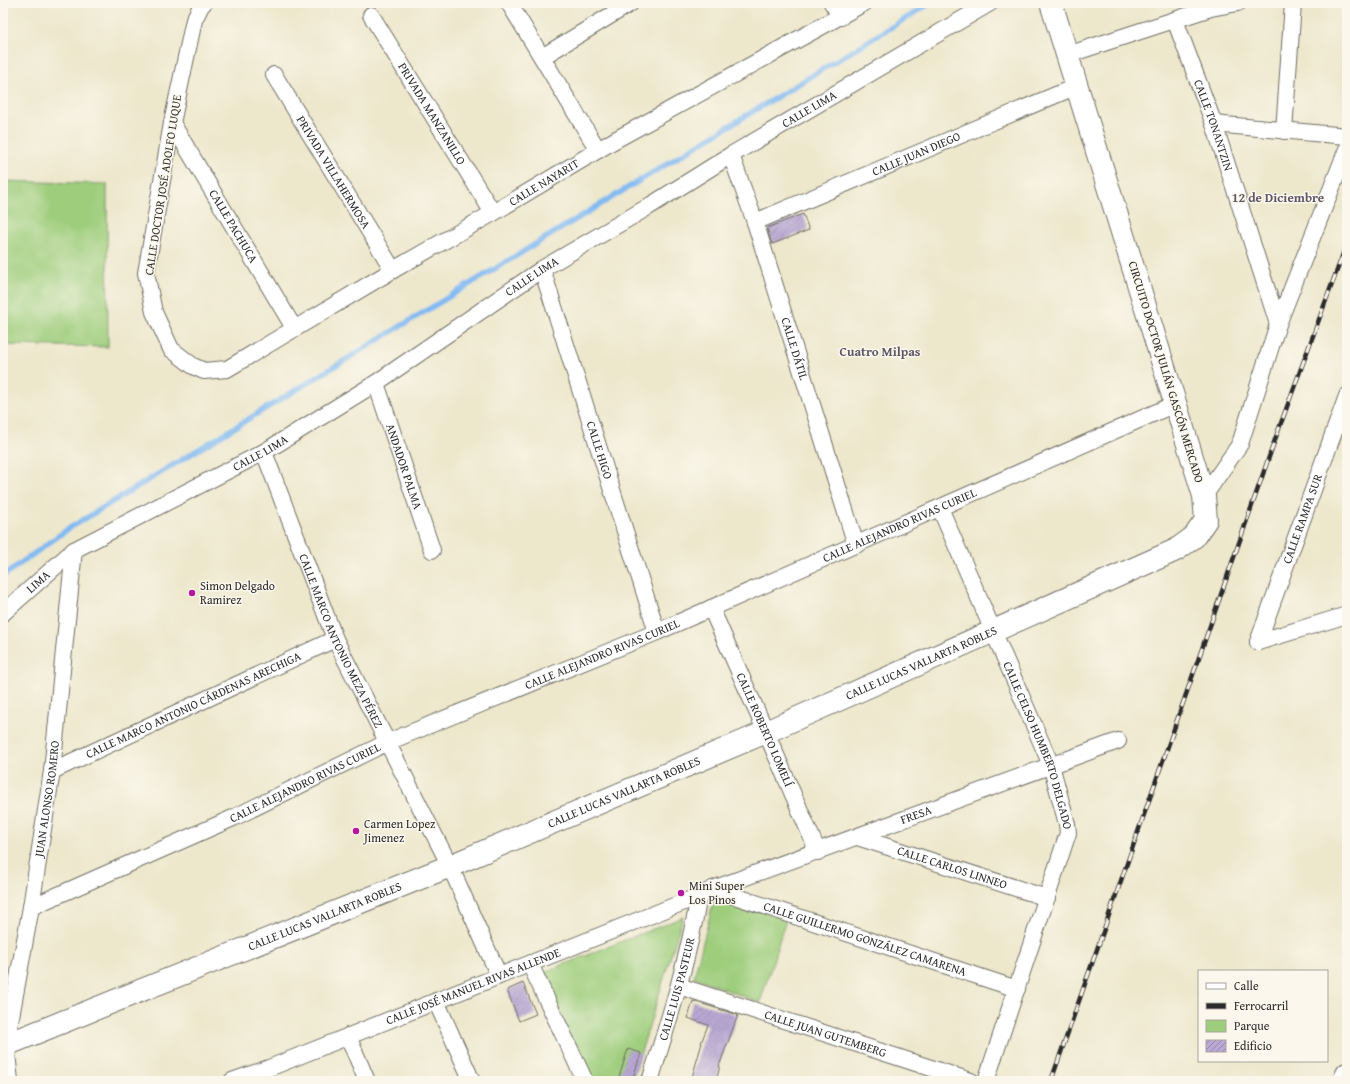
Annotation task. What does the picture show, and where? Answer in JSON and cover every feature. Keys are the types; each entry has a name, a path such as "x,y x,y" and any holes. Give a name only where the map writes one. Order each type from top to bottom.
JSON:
{"street":[{"name":"CALLE DOCTOR JOSÉ ADOLFO LUQUE","path":"202,3 194,20 172,123 146,273 154,312 171,349 193,366 204,371 227,369"},
{"path":"509,3 598,150"},
{"path":"542,57 631,3"},
{"path":"832,3 841,17"},
{"name":"CALLE NAYARIT","path":"227,369 294,328 598,150 864,3"},
{"name":"CALLE LIMA","path":"74,550 264,452 376,383 542,268 648,207 731,155 990,3"},
{"name":"CIRCUITO DOCTOR JULIÁN GASCÓN MERCADO","path":"1051,3 1204,496"},
{"path":"1068,55 1175,20 1211,6 1238,3"},
{"path":"1284,131 1293,3"},
{"name":"PRIVADA MANZANILLO","path":"371,15 492,213"},
{"name":"CALLE TONANTZIN","path":"1175,20 1214,124 1278,324"},
{"name":"PRIVADA VILLAHERMOSA","path":"274,75 393,270"},
{"name":"CALLE JUAN DIEGO","path":"755,222 1077,86"},
{"name":"CALLE PACHUCA","path":"172,123 294,328"},
{"path":"1214,124 1347,136"},
{"name":"CIRCUITO DOCTOR JULIÁN GASCÓN MERCADO","path":"1204,496 1240,444 1278,324 1347,149"},
{"name":"CALLE DÁTIL","path":"731,155 755,222 856,545"},
{"name":"CALLE HIGO","path":"542,268 658,632"},
{"name":"ANDADOR PALMA","path":"376,383 432,550"},
{"name":"CALLE RAMPA SUR","path":"1347,396 1343,419 1258,642 1347,615"},
{"name":"CALLE ALEJANDRO RIVAS CURIEL","path":"31,907 233,818 388,742 658,632 1175,404"},
{"name":"CALLE MARCO ANTONIO MEZA PÉREZ","path":"264,452 335,639 450,866 499,976"},
{"name":"CALLE LUCAS VALLARTA ROBLES","path":"5,1045 450,866 766,732 1176,550 1194,538 1206,520 1204,496"},
{"name":"CALLE CELSO HUMBERTO DELGADO","path":"940,508 1051,765 1067,824 1068,833 986,1081"},
{"name":"LIMA","path":"3,613 74,550"},
{"name":"JUAN ALONSO ROMERO","path":"5,1045 31,907 52,771 74,550"},
{"name":"CALLE ROBERTO LOMELÍ","path":"711,608 818,852"},
{"name":"CALLE MARCO ANTONIO CÁRDENAS ARECHIGA","path":"52,771 335,639"},
{"name":"FRESA","path":"706,892 1118,741"},
{"name":"CALLE CARLOS LINNEO","path":"857,837 1047,898"},
{"name":"CALLE JOSÉ MANUEL RIVAS ALLENDE","path":"232,1081 271,1074 348,1036 706,892"},
{"name":"CALLE LUIS PASTEUR","path":"653,1080 694,926 706,892"},
{"name":"CALLE GUILLERMO GONZÁLEZ CAMARENA","path":"706,892 1017,989"},
{"path":"530,964 585,1081"},
{"name":"CALLE JUAN GUTEMBERG","path":"679,986 971,1081"},
{"path":"436,1001 472,1081"},
{"path":"348,1036 367,1081"},
{"path":"5,1045 10,1081"},
{"path":"1344,1081 1347,1074"}],"green space":[{"path":"3,181 107,184 108,347 3,345"},
{"path":"715,896 786,919 760,1003 694,977"},
{"path":"683,917 632,1081 590,1081 542,973"}],"building":[{"path":"803,214 809,230 772,244 767,228"},
{"path":"523,983 536,1014 519,1021 507,990"},
{"path":"693,1001 738,1015 719,1066 716,1081 705,1081 692,1077 701,1043 708,1025 688,1018"},
{"path":"628,1049 641,1053 632,1081 619,1077"}],"waterway":[{"path":"3,576 68,529 931,3"}],"railway":[{"path":"1051,1081 1277,434 1347,243"}],"place":[{"name":"Simon Delgado Ramirez","path":"192,593"},
{"name":"Carmen Lopez Jimenez","path":"356,831"},
{"name":"Mini Super Los Pinos","path":"681,893"}],"district":[{"name":"12 de Diciembre","path":"1278,197"},
{"name":"Cuatro Milpas","path":"880,351"}]}
